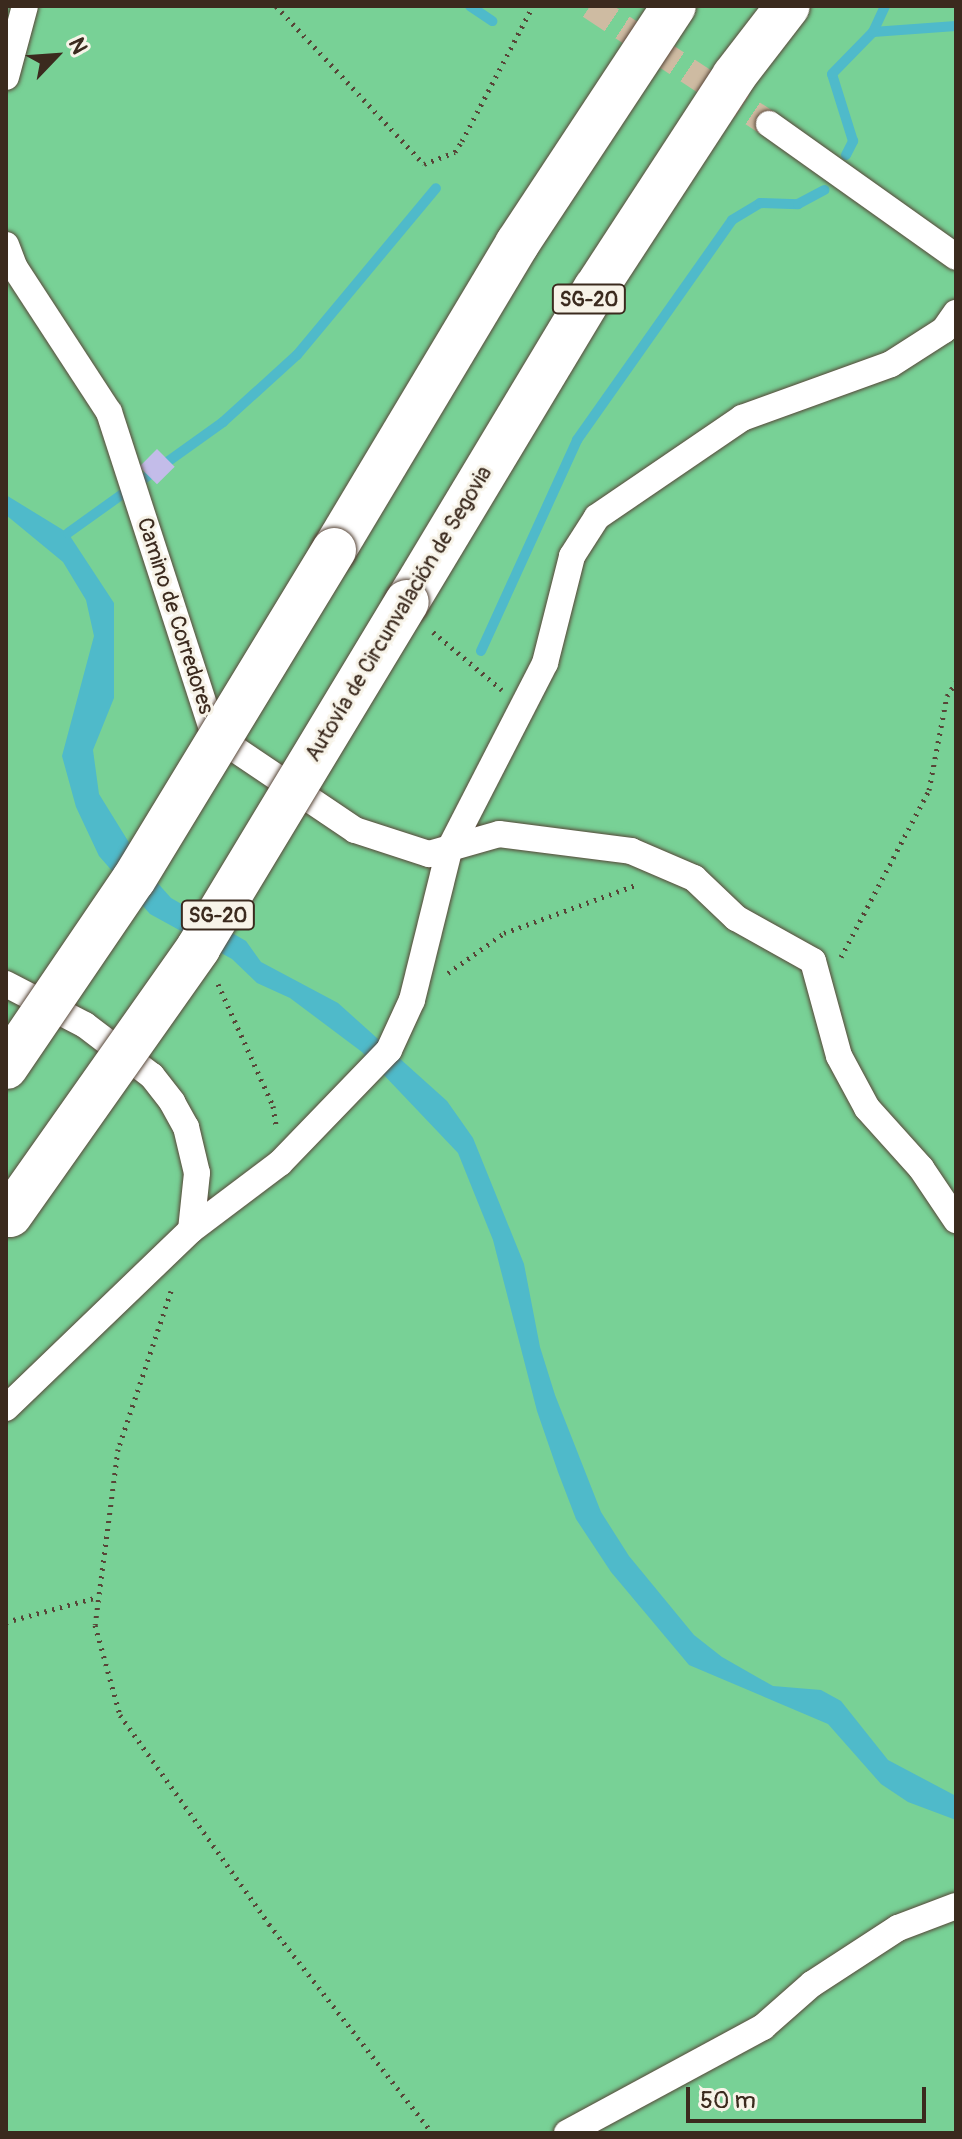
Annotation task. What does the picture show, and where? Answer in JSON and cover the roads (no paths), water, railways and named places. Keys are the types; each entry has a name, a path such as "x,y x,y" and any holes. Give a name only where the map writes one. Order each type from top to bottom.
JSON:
{"highway":[{"path":"6,1067 134,879 517,244 674,6"},
{"name":"Autovía de Circunvalación de Segovia","path":"8,1218 198,948 415,614 596,288 734,76 788,6"}],"street":[{"path":"6,77 25,6"},
{"path":"769,124 956,257"},
{"name":"Camino de Corredores","path":"6,245 15,268 109,412 214,735 355,830 429,854 449,850"},
{"path":"6,1408 191,1230 280,1163 389,1050 412,1000 449,850 524,712 545,663 572,556 597,517 742,418 891,364 944,330 956,313"},
{"path":"449,850 499,834 631,851 694,878 736,918 813,961 839,1056 867,1108 921,1168 956,1220"},
{"path":"6,984 85,1025 152,1076 172,1102 186,1127 197,1173 191,1230"},
{"path":"567,2133 763,2027 812,1984 898,1928 956,1906"}],"water":[{"path":"6,495 68,533 114,603 114,698 93,750 99,794 146,870 171,898 246,941 261,962 338,1003 447,1101 473,1138 524,1264 540,1347 555,1395 601,1512 629,1556 694,1635 722,1657 773,1686 821,1690 841,1701 888,1760 956,1796 956,1820 908,1802 881,1784 828,1724 689,1665 611,1572 576,1519 558,1472 537,1411 493,1240 458,1153 362,1052 290,998 257,983 232,959 150,914 99,856 76,807 62,756 94,636 86,600 63,562 6,515"}],"waterway":[{"path":"470,6 492,21"},
{"path":"846,155 853,141 832,74 873,32 885,6"},
{"path":"873,32 956,26"},
{"path":"68,533 223,422 297,355 436,188"},
{"path":"481,651 577,440 732,220 760,203 798,204 824,190"}],"tunnel":[{"path":"590,6 769,124"}]}
